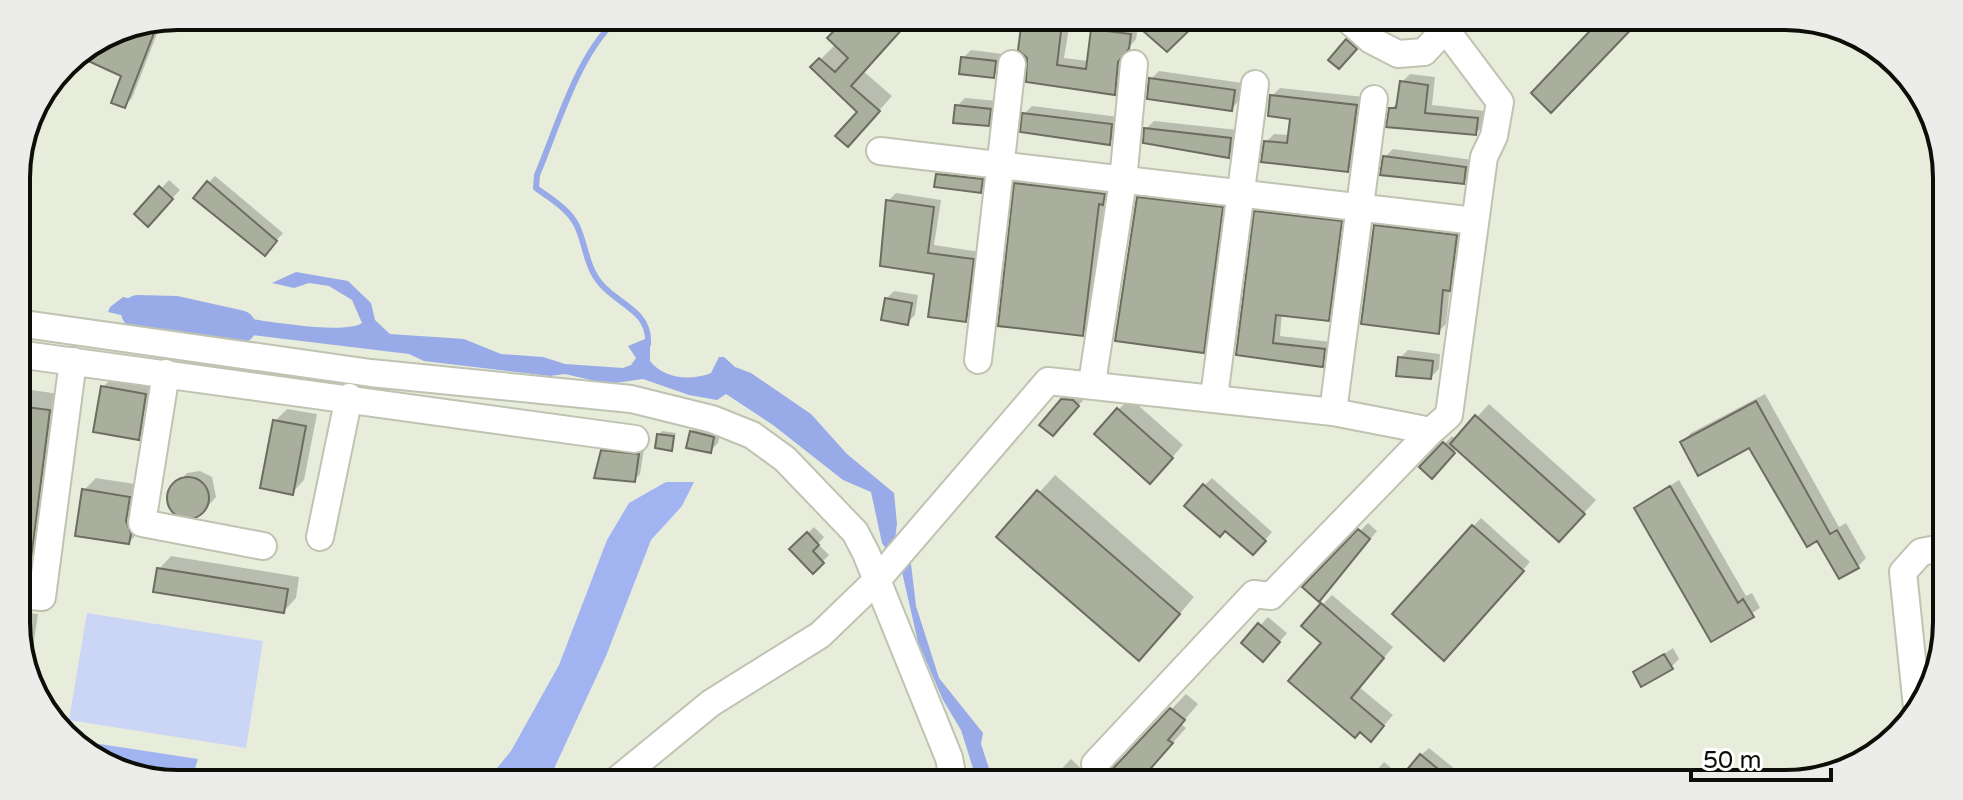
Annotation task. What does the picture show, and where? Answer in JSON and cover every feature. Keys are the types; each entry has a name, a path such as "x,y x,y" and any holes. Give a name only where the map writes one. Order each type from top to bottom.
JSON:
{"street":[{"path":"1366,30 1398,54 1424,52 1445,30"},
{"path":"1095,764 1254,594 1271,596 1449,415 1484,157 1494,136 1500,102 1456,30"},
{"path":"978,360 1012,64"},
{"path":"1092,383 1123,181 1134,64"},
{"path":"1214,397 1255,84"},
{"path":"1333,412 1374,99"},
{"path":"880,151 1358,210 1475,221"},
{"path":"30,325 371,373 631,399 712,419 752,435 785,459 855,532 891,563 951,770"},
{"path":"30,356 349,397 635,439"},
{"path":"30,596 42,597 73,361"},
{"path":"166,373 142,523 263,546"},
{"path":"629,770 711,703 820,635 891,563 1048,381 1092,383 1333,412 1431,431"},
{"path":"320,537 349,397"},
{"path":"1915,692 1903,572 1921,552 1933,550"}],"shaded area":[{"path":"296,272 348,281 371,303 375,320 390,334 464,339 501,354 543,357 565,364 623,368 631,365 636,358 628,346 645,339 650,340 650,361 670,375 703,376 711,373 719,357 751,373 811,414 847,454 894,493 895,539 911,564 916,606 939,678 983,733 981,744 989,770 974,770 961,730 943,700 918,642 902,572 882,543 871,492 843,480 773,425 726,394 717,400 689,395 643,379 608,384 565,374 550,376 424,361 409,354 187,327 202,309 310,327 350,327 362,323 352,300 329,286 309,283 294,288 272,283"},
{"path":"123,297 169,308 192,305 173,327 108,312"},
{"path":"666,482 694,482 682,506 651,540 606,656 553,770 495,770 511,751 559,665 607,540 629,503"},
{"path":"87,613 263,641 246,748 69,720"},
{"path":"93,743 198,759 194,770 168,770 130,762"}],"building":[{"path":"835,30 901,30 851,86 880,111 848,147 835,136 857,112 810,67 819,58 835,72 848,58 827,38"},
{"path":"1021,30 1061,30 1057,65 1086,69 1091,30 1131,34 1129,49 1118,62 1115,95 1026,82 1027,58 1018,50"},
{"path":"1142,30 1190,30 1167,52"},
{"path":"1591,30 1631,30 1551,113 1531,93"},
{"path":"154,32 125,108 111,103 121,76 88,61 113,45"},
{"path":"1346,39 1357,49 1339,69 1328,60"},
{"path":"961,57 996,61 994,78 959,74"},
{"path":"1149,78 1235,90 1232,111 1147,99"},
{"path":"1400,81 1428,85 1425,113 1478,118 1476,135 1386,127 1389,108 1396,108"},
{"path":"1270,95 1357,105 1348,172 1261,162 1264,141 1287,143 1290,119 1268,116"},
{"path":"955,105 991,109 989,126 953,123"},
{"path":"1022,113 1112,124 1110,145 1020,132"},
{"path":"1144,128 1231,138 1229,158 1143,143"},
{"path":"1383,156 1466,167 1464,184 1380,175"},
{"path":"936,174 983,179 981,193 934,187"},
{"path":"207,181 277,241 265,256 193,198"},
{"path":"1014,183 1105,194 1103,205 1099,204 1083,336 998,326"},
{"path":"159,186 173,199 148,227 134,214"},
{"path":"1137,197 1223,207 1204,353 1115,341"},
{"path":"886,200 934,207 928,253 974,259 966,322 928,317 934,274 880,266"},
{"path":"1254,211 1342,221 1329,321 1276,315 1273,343 1325,349 1323,367 1236,355"},
{"path":"1374,225 1457,235 1450,291 1443,290 1439,334 1361,324"},
{"path":"885,298 912,303 908,325 881,320"},
{"path":"1398,357 1433,361 1431,379 1396,376"},
{"path":"101,386 146,394 139,440 93,432"},
{"path":"1061,399 1073,400 1079,406 1053,436 1039,425"},
{"path":"1756,401 1830,534 1837,530 1859,568 1839,579 1817,541 1807,547 1749,448 1698,476 1680,442"},
{"path":"30,408 50,410 30,568"},
{"path":"1117,408 1173,458 1150,484 1094,434"},
{"path":"1475,415 1585,514 1559,542 1450,444"},
{"path":"273,420 306,426 293,495 260,488"},
{"path":"690,431 714,437 711,453 686,448"},
{"path":"657,434 674,436 672,451 655,448"},
{"path":"1443,442 1455,453 1432,479 1419,467"},
{"path":"601,450 639,454 635,482 594,478"},
{"path":"188,477 203,483 209,498 203,513 188,519 173,513 167,498 173,483"},
{"path":"1203,484 1266,541 1253,555 1225,531 1220,537 1184,506"},
{"path":"1670,486 1738,603 1743,599 1754,617 1711,642 1634,508"},
{"path":"82,489 130,497 126,521 131,534 129,544 75,536"},
{"path":"1037,490 1180,614 1139,661 996,537"},
{"path":"1472,525 1524,571 1444,661 1392,614"},
{"path":"1358,529 1370,539 1319,602 1302,587"},
{"path":"807,532 819,545 813,551 824,563 813,574 789,549"},
{"path":"157,568 288,589 284,613 153,592"},
{"path":"1321,603 1384,658 1351,698 1384,726 1371,742 1360,732 1355,738 1288,681 1321,643 1301,626"},
{"path":"1258,623 1280,642 1263,662 1241,643"},
{"path":"1664,654 1673,669 1641,687 1633,672"},
{"path":"1170,708 1185,720 1168,740 1173,743 1149,770 1112,770"},
{"path":"1420,754 1439,770 1407,770"}],"waterway":[{"path":"606,30 571,90 537,175 536,188 559,204 574,220 596,277 639,316 647,333 648,344"},
{"path":"138,312 176,313 239,327"}]}
